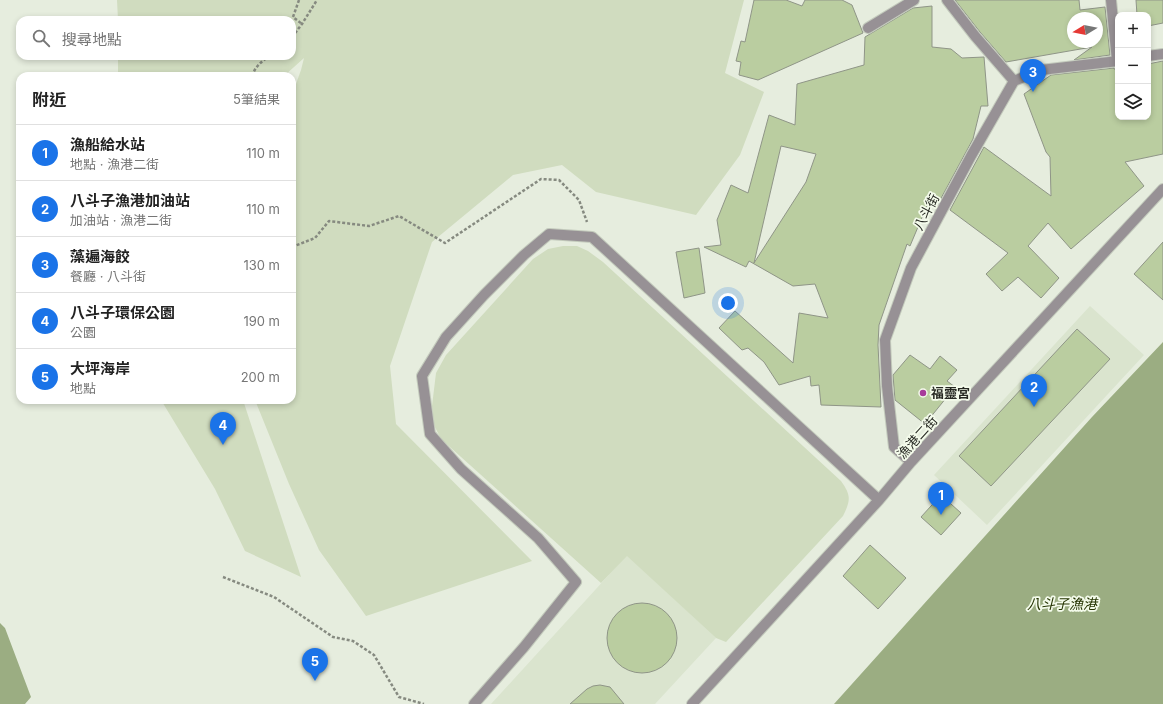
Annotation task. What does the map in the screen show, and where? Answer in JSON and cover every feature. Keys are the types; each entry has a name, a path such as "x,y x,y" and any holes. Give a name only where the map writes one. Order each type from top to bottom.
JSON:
{"street":[{"path":"868,28 913,0"},
{"path":"947,0 975,36 1014,81 1041,70 1115,61"},
{"path":"1111,0 1116,48"},
{"path":"1151,56 1163,54"},
{"name":"八斗街","path":"911,462 894,447 887,386 885,340 911,268 971,156 1014,81"},
{"name":"漁港二街","path":"692,704 879,500 911,462 1163,189"},
{"path":"474,704 524,647 576,582 538,538 461,469 430,434 422,376 446,337 484,295 524,255 549,234 592,238 879,500"}],"path":[{"path":"293,16 299,0"},
{"path":"296,32 317,0"},
{"path":"296,19 302,24"},
{"path":"254,72 255,68 264,60"},
{"path":"296,245 315,238 329,221 369,226 399,216 445,243 541,178 559,180 579,200 592,238"},
{"path":"222,576 274,598 333,637 353,641 374,655 399,697 424,704"}],"shaded area":[{"path":"117,0 744,0 725,73 764,92 740,155 696,215 596,192 562,165 513,175 432,242 390,366 396,424 532,561 366,616 319,550 289,484 257,404 296,404 296,84 304,58 288,72 118,72 118,60 296,60 296,16 118,16"},
{"path":"563,246 577,246 588,251 603,262 841,481 847,490 849,502 843,516 726,642 716,638 627,556 601,583 441,439 434,425 432,406 436,373 446,355 533,259 548,249"},
{"path":"1090,306 1144,355 987,525 934,475"},
{"path":"163,404 244,404 301,577 245,551 215,489"},
{"path":"627,555 716,638 655,704 491,704"}],"water":[{"name":"八斗子漁港","path":"1163,342 1163,704 834,704 1092,417"},
{"path":"0,623 5,628 31,697 25,704 0,704"}],"building":[{"path":"754,0 786,0 802,6 805,0 842,0 852,5 863,33 758,80 739,75 741,62 736,61 741,41 745,42"},
{"path":"955,0 1079,0 1080,10 1105,7 1110,55 1074,60 1091,48 1103,48 1103,12 1067,12 1067,48 1086,48 1006,62"},
{"path":"1136,0 1163,0 1163,23 1151,25 1151,12 1137,12"},
{"path":"932,6 932,47 951,49 962,58 984,57 988,106 981,106 973,139 939,202 931,196 910,246 907,244 879,325 878,345 881,407 821,405 819,385 811,386 810,376 779,385 764,362 748,348 742,350 719,328 735,311 793,363 799,313 828,318 815,284 793,286 749,261 746,267 704,247 721,245 717,220 731,185 748,193 769,115 795,125 797,84 864,65 865,37 913,8","holes":["781,146 816,154 806,182 754,263"]},
{"path":"1163,61 1163,154 1125,162 1144,186 1071,249 1048,223 1028,246 1059,278 1041,298 1018,277 1002,291 986,274 1008,253 950,210 984,147 1051,196 1050,157 1046,152 1024,94 1051,75 1114,68 1115,120 1151,120 1151,63"},
{"path":"1163,242 1163,300 1134,274"},
{"path":"699,248 705,293 684,298 676,252"},
{"path":"1077,329 1110,359 991,486 959,456"},
{"name":"福靈宮","path":"910,355 930,369 940,356 957,370 947,381 955,387 925,424 895,400 893,375"},
{"path":"941,495 961,513 941,535 921,517"},
{"path":"870,545 906,578 878,609 843,576"},
{"path":"635,603 649,603 662,609 671,618 677,631 675,651 667,663 649,673 635,673 622,667 613,658 607,645 607,631 613,618 622,609"},
{"path":"600,685 610,687 624,704 570,704 587,689"}],"place":[{"name":"藻遍海餃","path":"1033,92"},
{"name":"福靈宮","path":"923,393"},
{"name":"八斗子漁港加油站","path":"1034,407"},
{"name":"八斗子環保公園","path":"223,445"},
{"name":"漁船給水站","path":"941,515"},
{"name":"大坪海岸","path":"315,681"}]}
